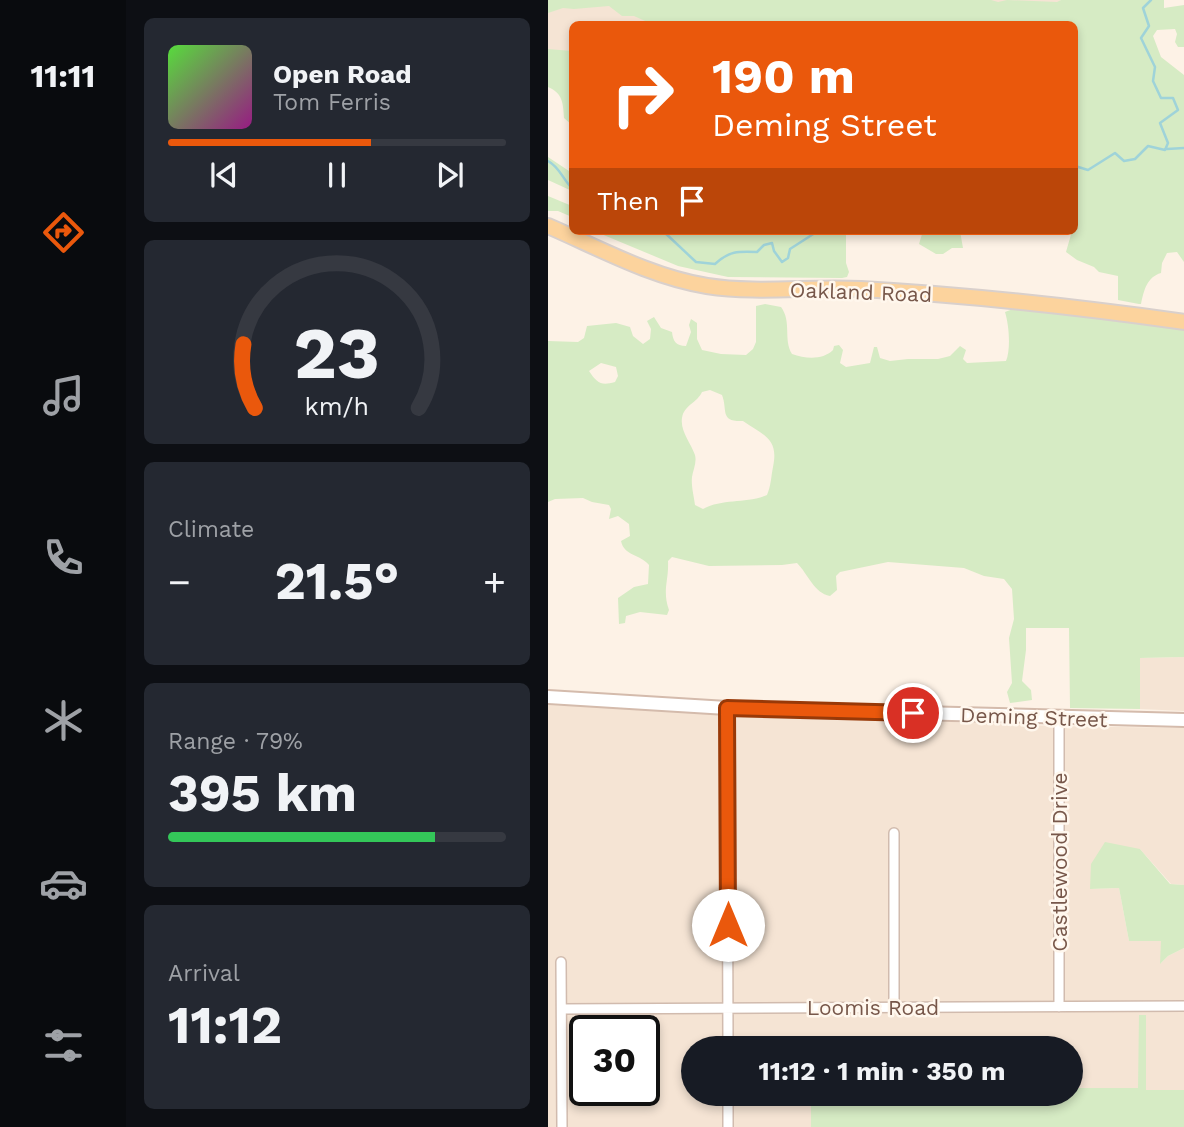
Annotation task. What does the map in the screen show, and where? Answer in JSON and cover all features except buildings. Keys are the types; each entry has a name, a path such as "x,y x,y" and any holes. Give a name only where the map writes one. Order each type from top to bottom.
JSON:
{"main road":[{"name":"Oakland Road","path":"548,226 639,266 671,278 707,286 745,290 858,289 921,293 1184,322"}],"street":[{"name":"Deming Street","path":"548,697 727,708 1184,720"},
{"path":"727,708 728,1036"},
{"name":"Castlewood Drive","path":"1059,718 1059,1007"},
{"path":"894,833 894,1007"},
{"path":"561,962 562,1127"},
{"name":"Loomis Road","path":"561,1009 728,1006 1184,1006"},
{"path":"728,1106 728,1127"}],"shaded area":[{"path":"548,0 1061,0 1049,11 751,21 569,21 569,62 548,61"},
{"path":"1184,657 1184,711 1140,709 1140,658"},
{"path":"548,705 1050,726 1184,728 1184,885 1171,884 1140,849 1090,889 1119,888 1129,941 1161,941 1161,963 1184,948 1184,1090 1146,1090 1146,1016 1139,1015 1139,1088 1083,1088 1083,1036 681,1036 681,1106 811,1106 811,1127 548,1127"}],"green space":[{"path":"548,0 1164,0 1164,8 1184,5 1184,47 1178,47 1175,42 1175,29 1157,30 1153,36 1161,57 1184,75 1184,262 1177,252 1167,253 1161,273 1149,281 1139,304 1118,300 1118,276 1099,272 1066,252 1071,235 1078,235 1078,21 645,21 634,16 622,16 609,6 563,8 548,13"},
{"path":"548,49 569,51 569,122 564,118 559,96 548,87"},
{"path":"548,157 569,171 569,190 548,180"},
{"path":"548,196 569,205 569,216 558,211 548,211"},
{"path":"604,235 846,235 846,263 849,272 847,277 842,278 728,277 678,266"},
{"path":"922,235 961,235 963,248 952,248 943,254 936,254 919,244"},
{"path":"765,304 781,307 786,319 792,354 808,358 819,357 839,345 843,350 840,363 846,367 870,363 874,347 877,347 880,358 890,361 938,359 950,356 960,346 966,350 963,359 967,363 1006,361 1009,337 1005,312 1013,309 1184,324 1184,657 1140,658 1140,709 1070,708 1069,628 1026,628 1022,681 1031,690 1032,700 1010,703 1007,692 1012,683 1009,638 1014,619 1012,589 1004,579 984,576 964,568 888,562 840,572 836,576 837,590 830,596 815,587 797,563 709,566 672,557 668,561 667,615 640,612 626,616 625,623 619,624 618,598 634,587 648,584 649,565 625,550 621,541 630,536 629,524 618,516 609,519 609,505 583,498 555,499 548,502 548,341 578,342 584,338 587,326 616,323 630,327 633,336 643,344 650,339 651,329 647,321 654,317 661,328 672,332 676,342 686,346 691,332 691,319 697,323 697,339 702,350 746,355 756,342 756,306","holes":["601,363 616,367 618,376 615,382 606,384 597,381 589,371","710,390 722,395 727,417 743,421 763,434 772,444 774,457 767,495 718,503 703,509 695,505 692,480 695,458 684,432 682,418 685,410 702,392"]},
{"path":"1105,842 1140,849 1170,884 1184,885 1184,948 1168,956 1160,964 1161,941 1129,941 1119,888 1090,889 1091,864"},
{"path":"1139,1015 1146,1015 1146,1090 1184,1090 1184,1127 811,1127 811,1106 1083,1106 1083,1088 1138,1088"}],"waterway":[{"path":"1078,167 1088,170 1115,153 1124,161 1135,159 1148,146 1165,150 1168,143 1160,123 1178,110 1173,98 1161,98 1153,81 1155,67 1141,38 1149,26 1143,8 1151,0"},
{"path":"1167,149 1185,148"},
{"path":"548,161 569,184"},
{"path":"667,235 696,262 715,264 729,254 757,252 764,245 772,243 782,262 788,258 790,249 812,235"}],"route":[{"path":"728,925 727,708 913,713"}]}
